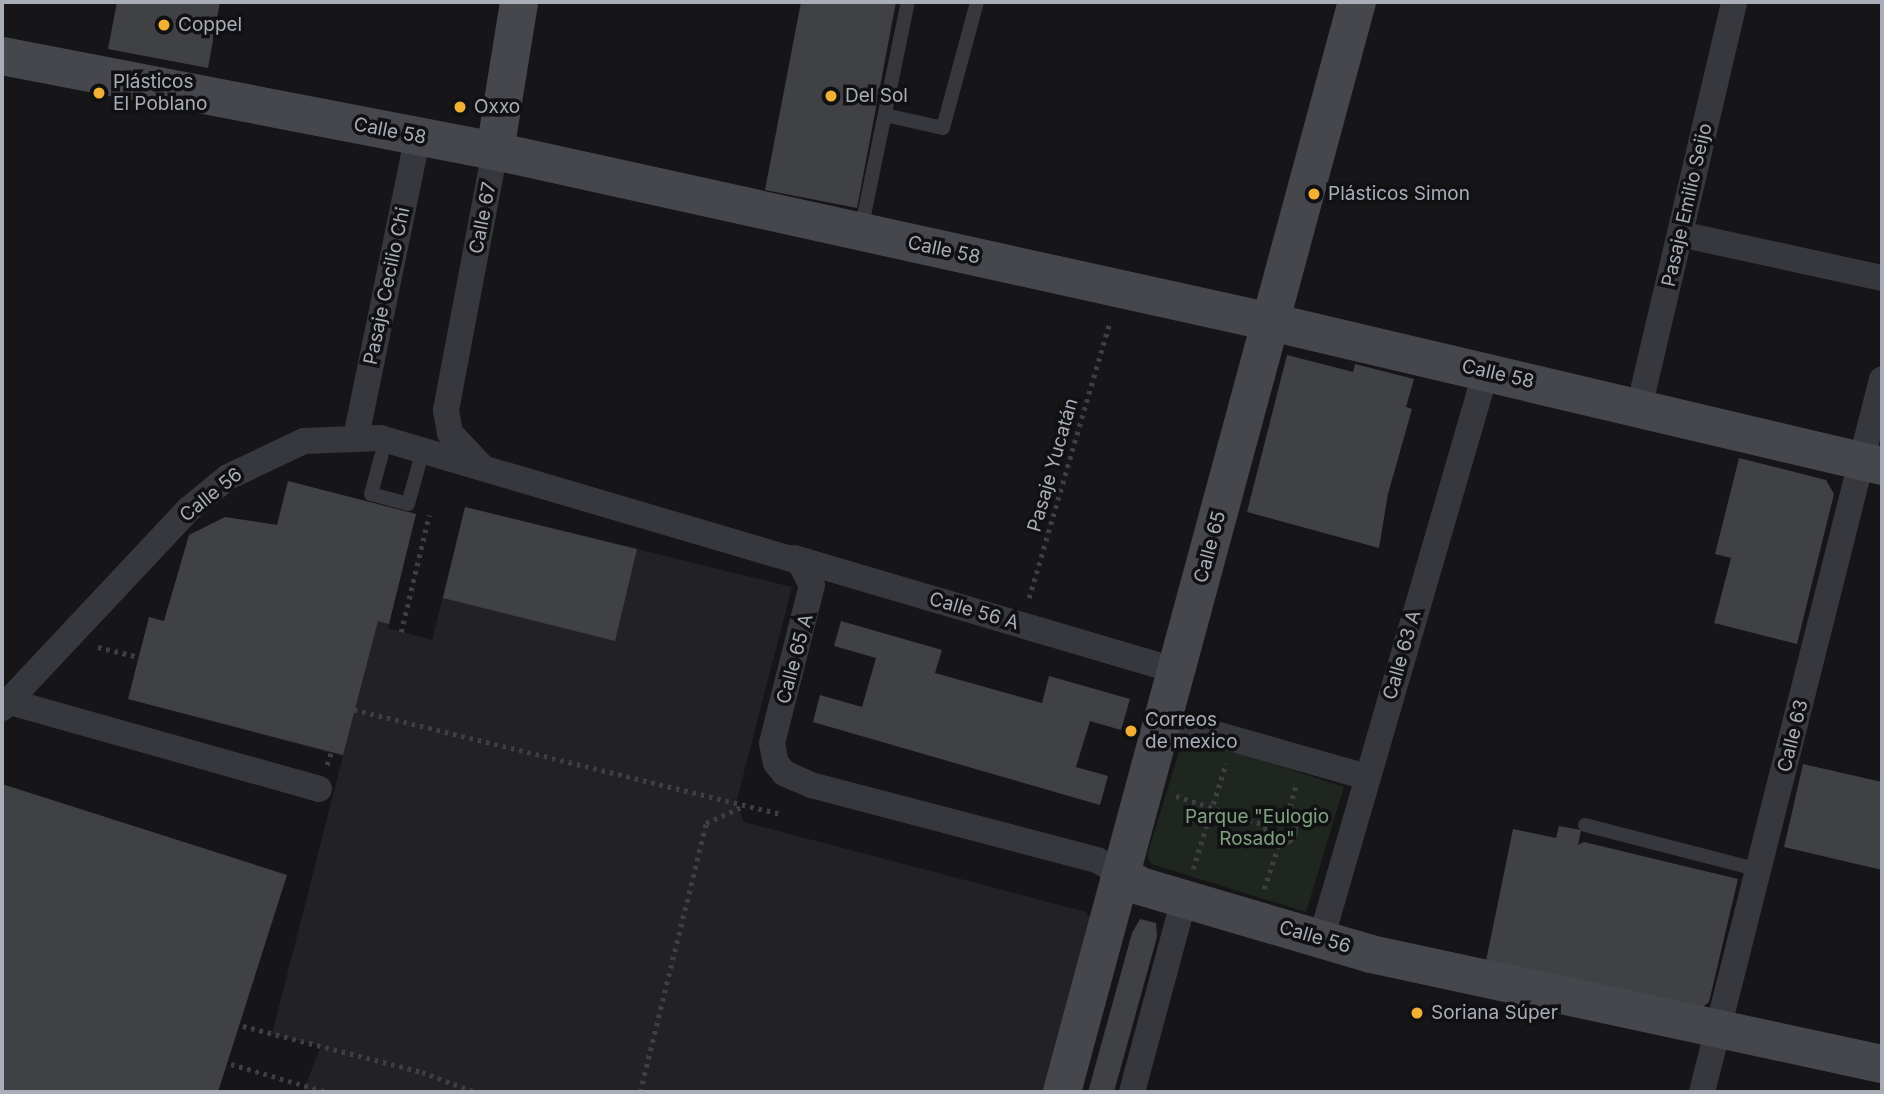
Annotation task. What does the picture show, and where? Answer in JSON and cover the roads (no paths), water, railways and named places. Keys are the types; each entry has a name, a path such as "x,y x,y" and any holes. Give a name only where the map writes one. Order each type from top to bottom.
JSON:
{"main road":[{"name":"Calle 67","path":"495,151 519,2"},
{"name":"Calle 65","path":"1062,1092 1357,2"},
{"name":"Calle 58","path":"2,56 495,151 1271,321 1873,464"},
{"name":"Calle 56","path":"1121,874 1140,886 1188,886 1321,939 1718,1030 1882,1064"}],"street":[{"name":"Pasaje Emilio Seijo","path":"1639,408 1734,2"},
{"name":"Pasaje Cecilio Chi","path":"356,437 418,136"},
{"name":"Calle 67","path":"450,433 446,410 495,151"},
{"path":"1680,234 1882,278"},
{"name":"Calle 63 A","path":"1321,939 1486,371"},
{"name":"Calle 63","path":"1702,1092 1759,870 1873,464 1882,379"},
{"name":"Calle 56","path":"450,433 488,472"},
{"name":"Calle 56","path":"6,705 189,509 228,477 284,447 356,437 386,439 488,472 799,562"},
{"name":"Calle 56 A","path":"799,562 1155,664"},
{"name":"Calle 65 A","path":"772,753 810,603 812,585 799,562"},
{"path":"6,705 318,789"},
{"path":"1163,719 1367,777"},
{"name":"Calle 56","path":"772,753 784,773 811,785 1097,860 1121,874"},
{"path":"1132,1092 1188,886"}],"lane":[{"path":"860,232 908,2"},
{"path":"885,115 943,128 977,2"},
{"path":"386,439 372,494 408,504 423,450"},
{"path":"1586,825 1759,870"}],"place":[{"name":"Coppel","path":"164,25"},
{"name":"Plásticos El Poblano","path":"99,93"},
{"name":"Del Sol","path":"831,96"},
{"name":"Oxxo","path":"460,107"},
{"name":"Plásticos Simon","path":"1314,194"},
{"name":"Correos de mexico","path":"1131,731"},
{"name":"Soriana Súper","path":"1417,1013"}],"park label":[{"name":"Parque \"Eulogio Rosado\"","path":"1257,828"}]}
